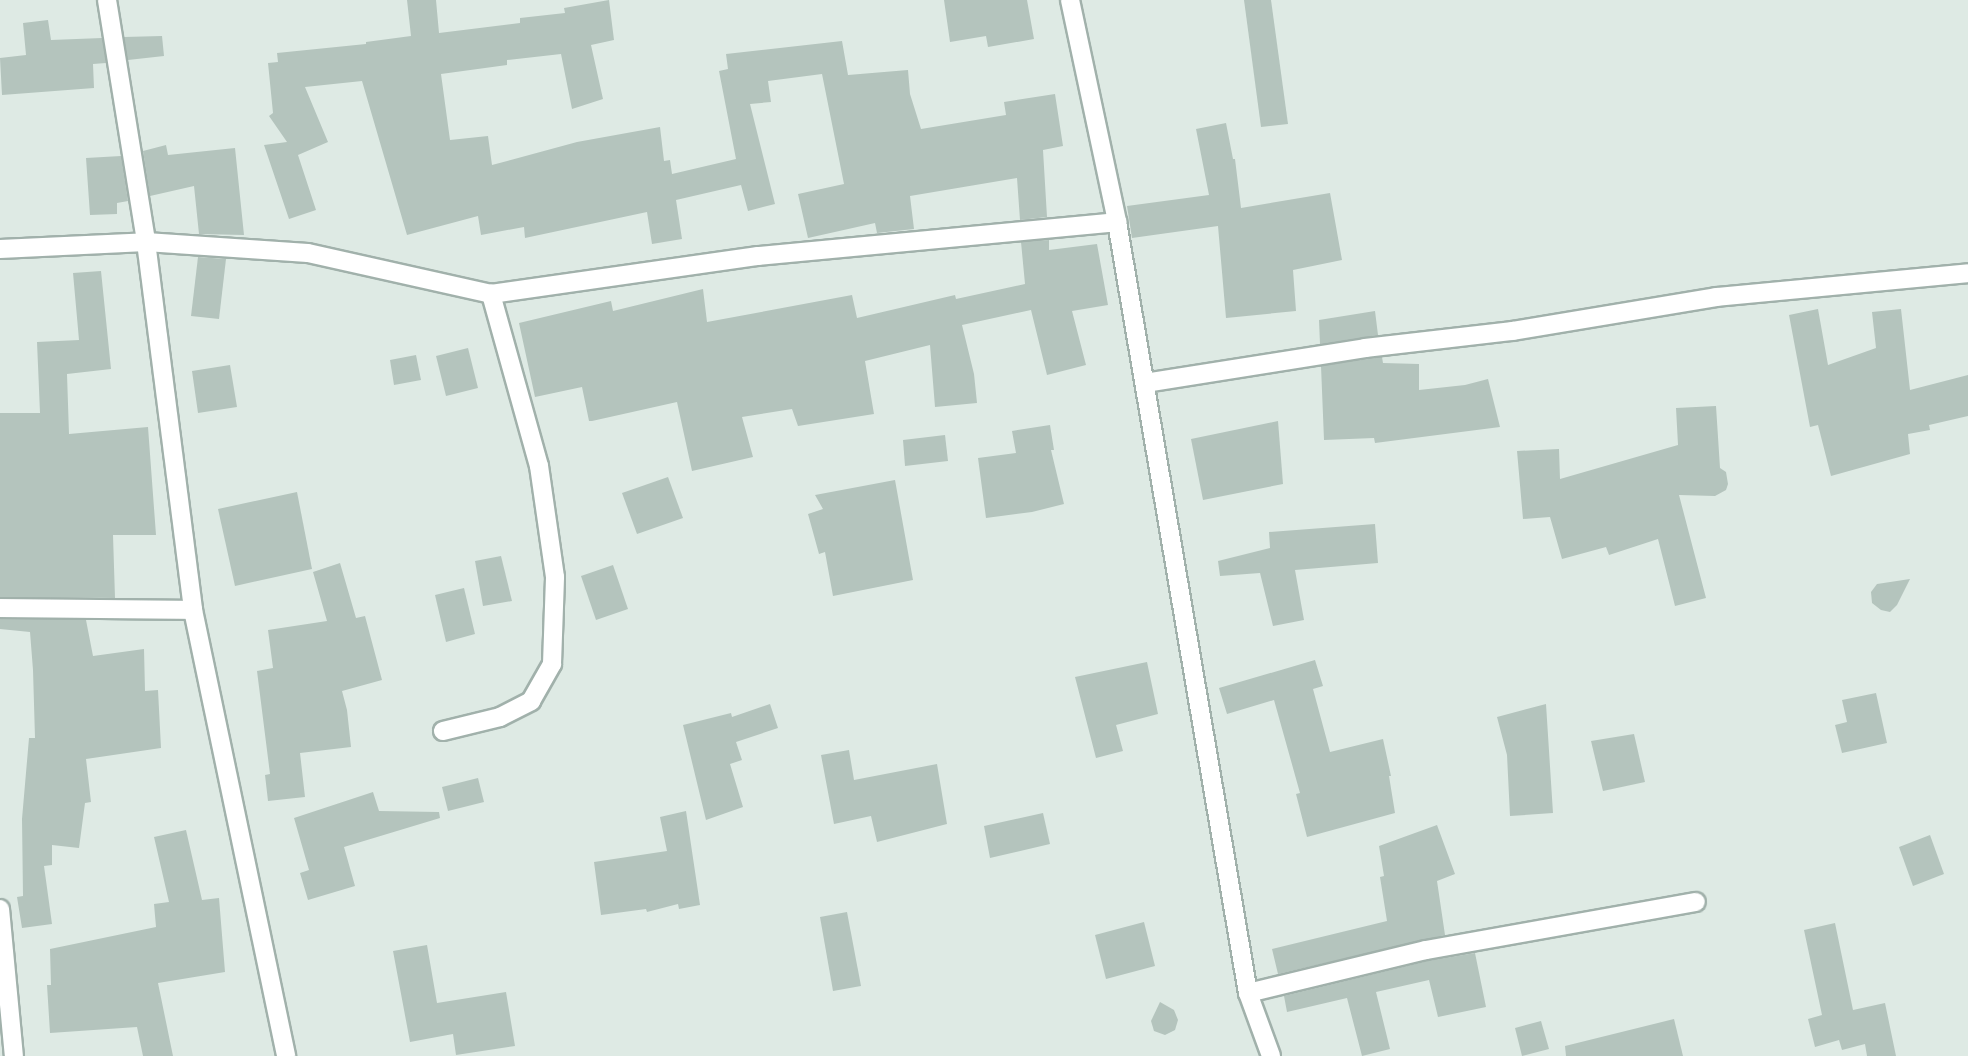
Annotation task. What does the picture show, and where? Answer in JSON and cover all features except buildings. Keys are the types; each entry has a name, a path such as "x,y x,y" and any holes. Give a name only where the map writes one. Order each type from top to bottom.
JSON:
{"street":[{"path":"107,0 146,242 193,610 286,1056"},
{"path":"1070,0 1117,222 1248,993 1271,1056"},
{"path":"0,249 146,242 308,254 491,294 758,256 1117,222"},
{"path":"1145,383 1365,348 1513,331 1716,297 1968,273"},
{"path":"443,731 500,717 531,701 552,664 555,577 539,466 491,294"},
{"path":"0,608 193,610"},
{"path":"1248,993 1426,950 1696,902"},
{"path":"0,909 14,1056"}]}
